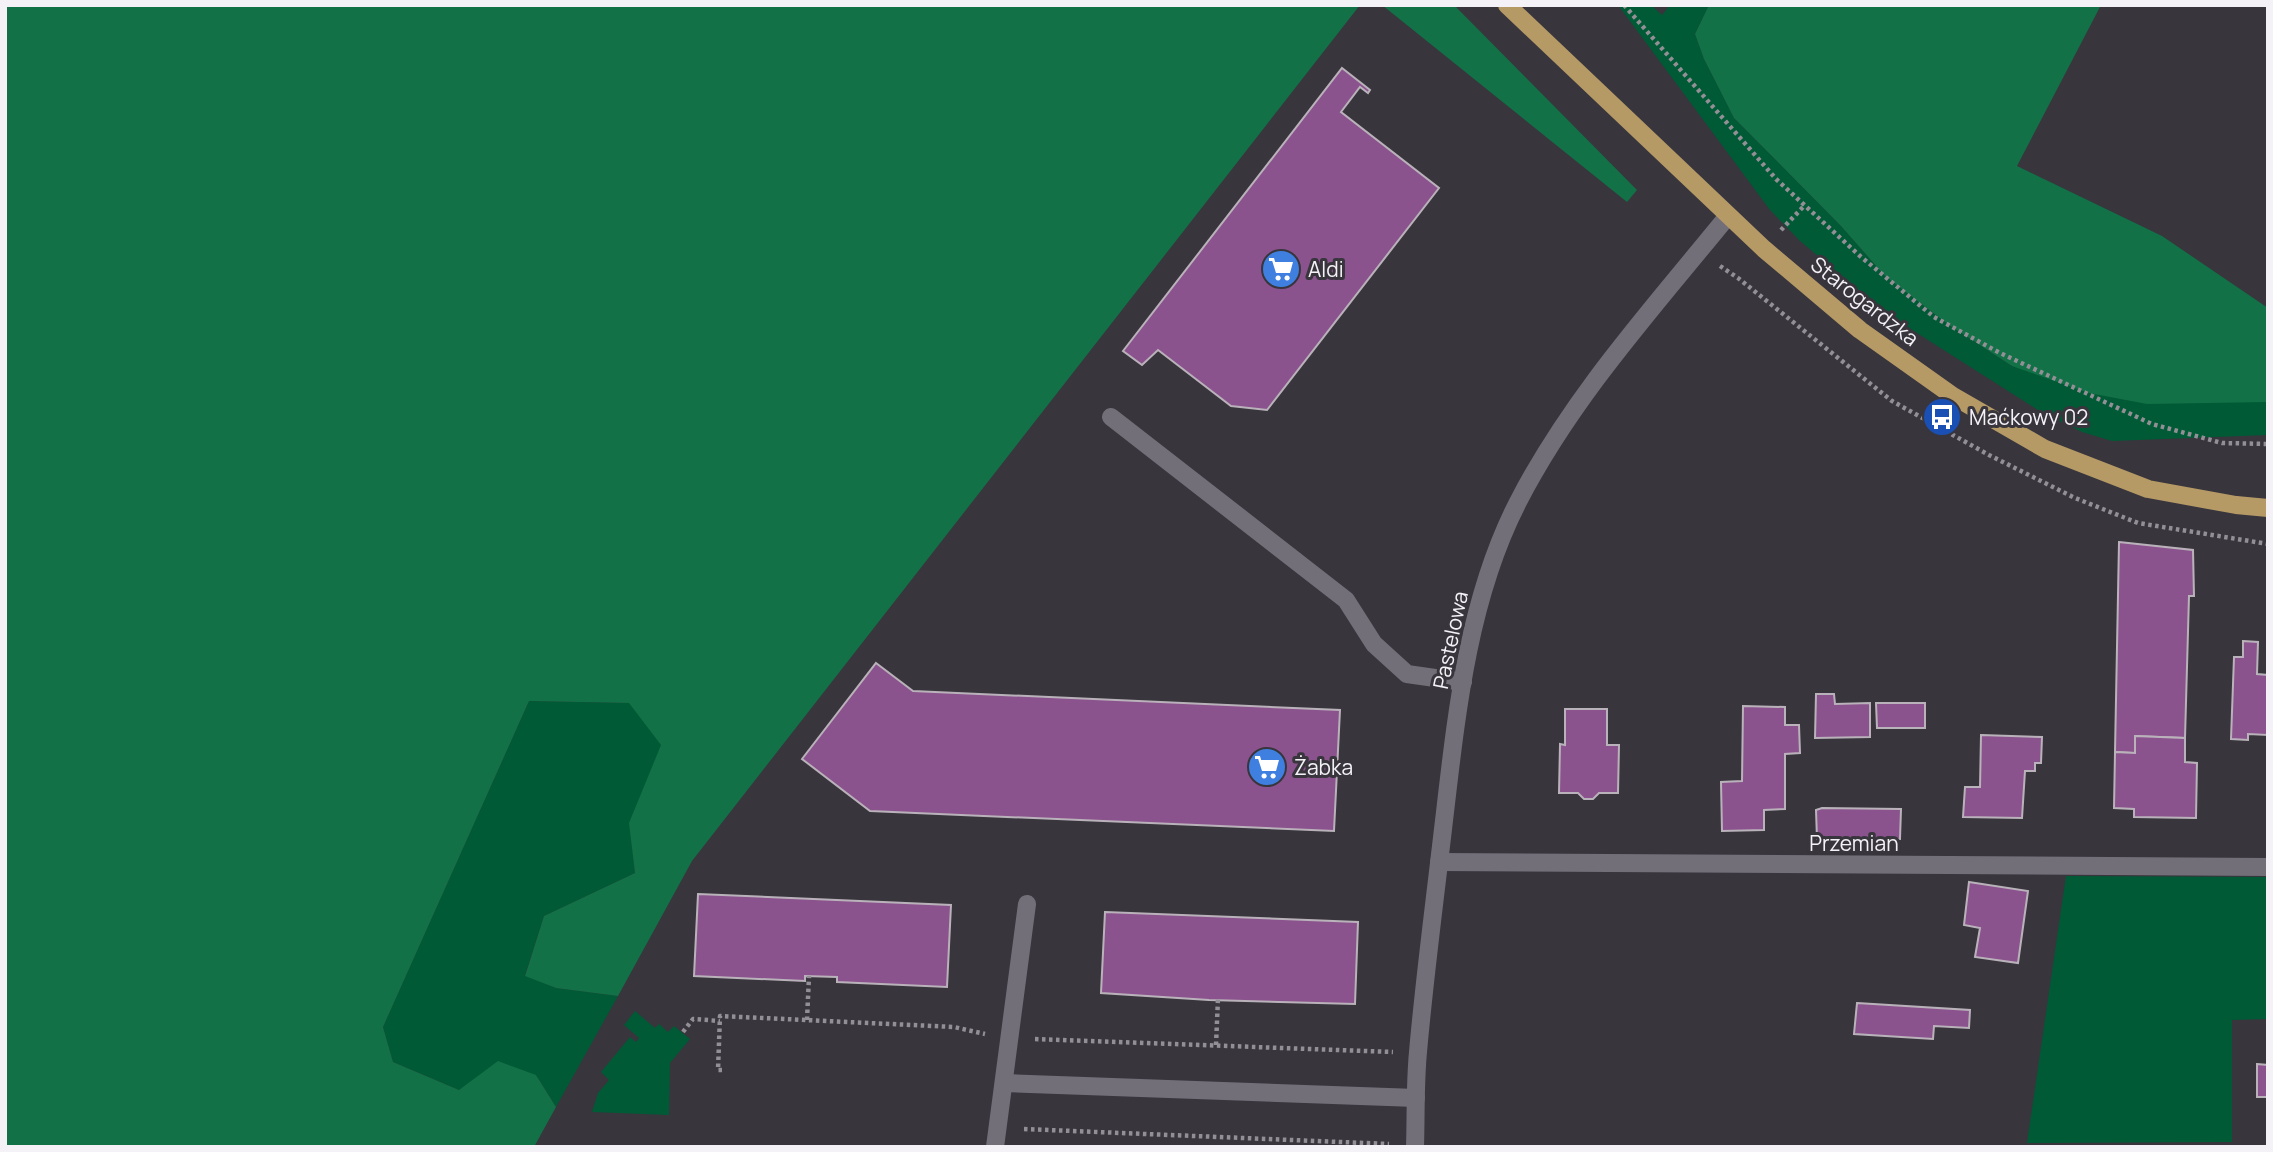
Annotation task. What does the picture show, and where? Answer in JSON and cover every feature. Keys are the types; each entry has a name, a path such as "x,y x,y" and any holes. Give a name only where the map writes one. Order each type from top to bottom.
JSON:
{"main road":[{"name":"Starogardzka","path":"1507,5 1727,216 1860,330 1953,396 2045,449 2148,489 2268,508"}],"street":[{"name":"Pastelowa","path":"1415,1147 1418,1053 1439,862 1463,682 1475,619 1496,553 1517,504 1549,444 1727,216"},
{"path":"1111,418 1346,600 1374,644 1407,674 1463,682"},
{"name":"Przemian","path":"1439,862 2268,867"},
{"path":"995,1147 1027,904"},
{"path":"1005,1083 1416,1098"}],"path":[{"path":"1623,5 1776,178 1860,257 1934,317 2000,353 2152,424 2222,443 2268,444"},
{"path":"807,1020 809,976"},
{"path":"1216,1045 1218,998"},
{"path":"722,1070 718,1070 720,1016 954,1027 990,1036"},
{"path":"682,1032 693,1020 720,1021"},
{"path":"1031,1038 1379,1052"},
{"path":"1019,1129 1377,1143"}],"green space":[{"path":"5,5 1360,5 692,861 618,996 556,988 525,976 544,916 635,873 629,823 661,745 629,703 529,701 383,1027 393,1062 459,1090 498,1061 536,1075 556,1107 534,1147 5,1147"},
{"path":"1382,5 1454,5 1637,190 1627,202"},
{"path":"1618,5 1651,5 1662,15 1670,5 1709,5 1695,34 1704,59 1734,118 1841,226 1885,276 1949,325 2012,366 2227,401 2268,402 2268,435 2112,441 2082,432 2041,412 1887,314 1800,241 1770,210"},
{"path":"1709,5 2101,5 2017,166 2162,236 2268,308 2268,402 2147,404 2089,393 2012,366 1949,325 1885,276 1841,226 1734,118 1704,59 1695,34"},
{"path":"529,701 630,703 662,745 630,823 635,873 544,916 525,975 556,988 618,996 556,1107 536,1075 459,1090 393,1062 383,1027"},
{"path":"2066,876 2268,877 2268,1019 2232,1020 2232,1142 2027,1143"},
{"path":"635,1011 655,1028 659,1024 668,1032 674,1026 690,1039 670,1063 669,1115 592,1112 598,1093 609,1080 601,1072 630,1037 636,1042 639,1038 624,1025"}],"building":[{"name":"Aldi","path":"1342,68 1370,90 1368,93 1360,87 1341,112 1439,188 1267,410 1231,406 1158,350 1142,365 1123,351"},
{"path":"2119,542 2193,550 2194,596 2189,596 2185,738 2135,736 2135,753 2115,752"},
{"path":"2243,641 2258,642 2257,674 2268,675 2268,735 2248,734 2248,740 2231,739 2234,657 2243,657"},
{"path":"876,663 913,691 1340,710 1334,831 870,811 802,759"},
{"path":"1816,694 1834,694 1835,704 1870,703 1870,737 1815,738"},
{"path":"1876,703 1925,703 1925,728 1877,728"},
{"path":"1743,706 1785,707 1785,725 1799,725 1800,753 1785,754 1785,809 1764,810 1764,830 1722,831 1721,782 1742,781"},
{"path":"1565,709 1607,709 1607,745 1619,745 1618,793 1599,793 1593,799 1584,799 1578,793 1559,793 1560,744 1565,745"},
{"path":"1981,735 2042,737 2041,763 2035,763 2035,771 2025,771 2022,818 1963,817 1965,787 1980,787"},
{"path":"2135,736 2185,738 2185,762 2197,763 2196,818 2134,817 2134,809 2114,808 2115,752 2135,753"},
{"path":"1901,809 1900,839 1817,839 1816,810"},
{"path":"1969,882 2028,891 2018,963 1975,957 1980,928 1964,925"},
{"path":"698,894 951,905 947,987 837,982 837,977 805,976 805,981 694,976"},
{"path":"1105,912 1358,922 1355,1004 1209,1000 1101,993"},
{"path":"1857,1003 1970,1010 1969,1028 1934,1026 1933,1039 1854,1034"},
{"path":"2257,1064 2268,1065 2268,1097 2257,1097"}],"place":[{"name":"Aldi","path":"1281,269"},
{"name":"Maćkowy 02","path":"1942,417"},
{"name":"Żabka","path":"1267,767"}]}
